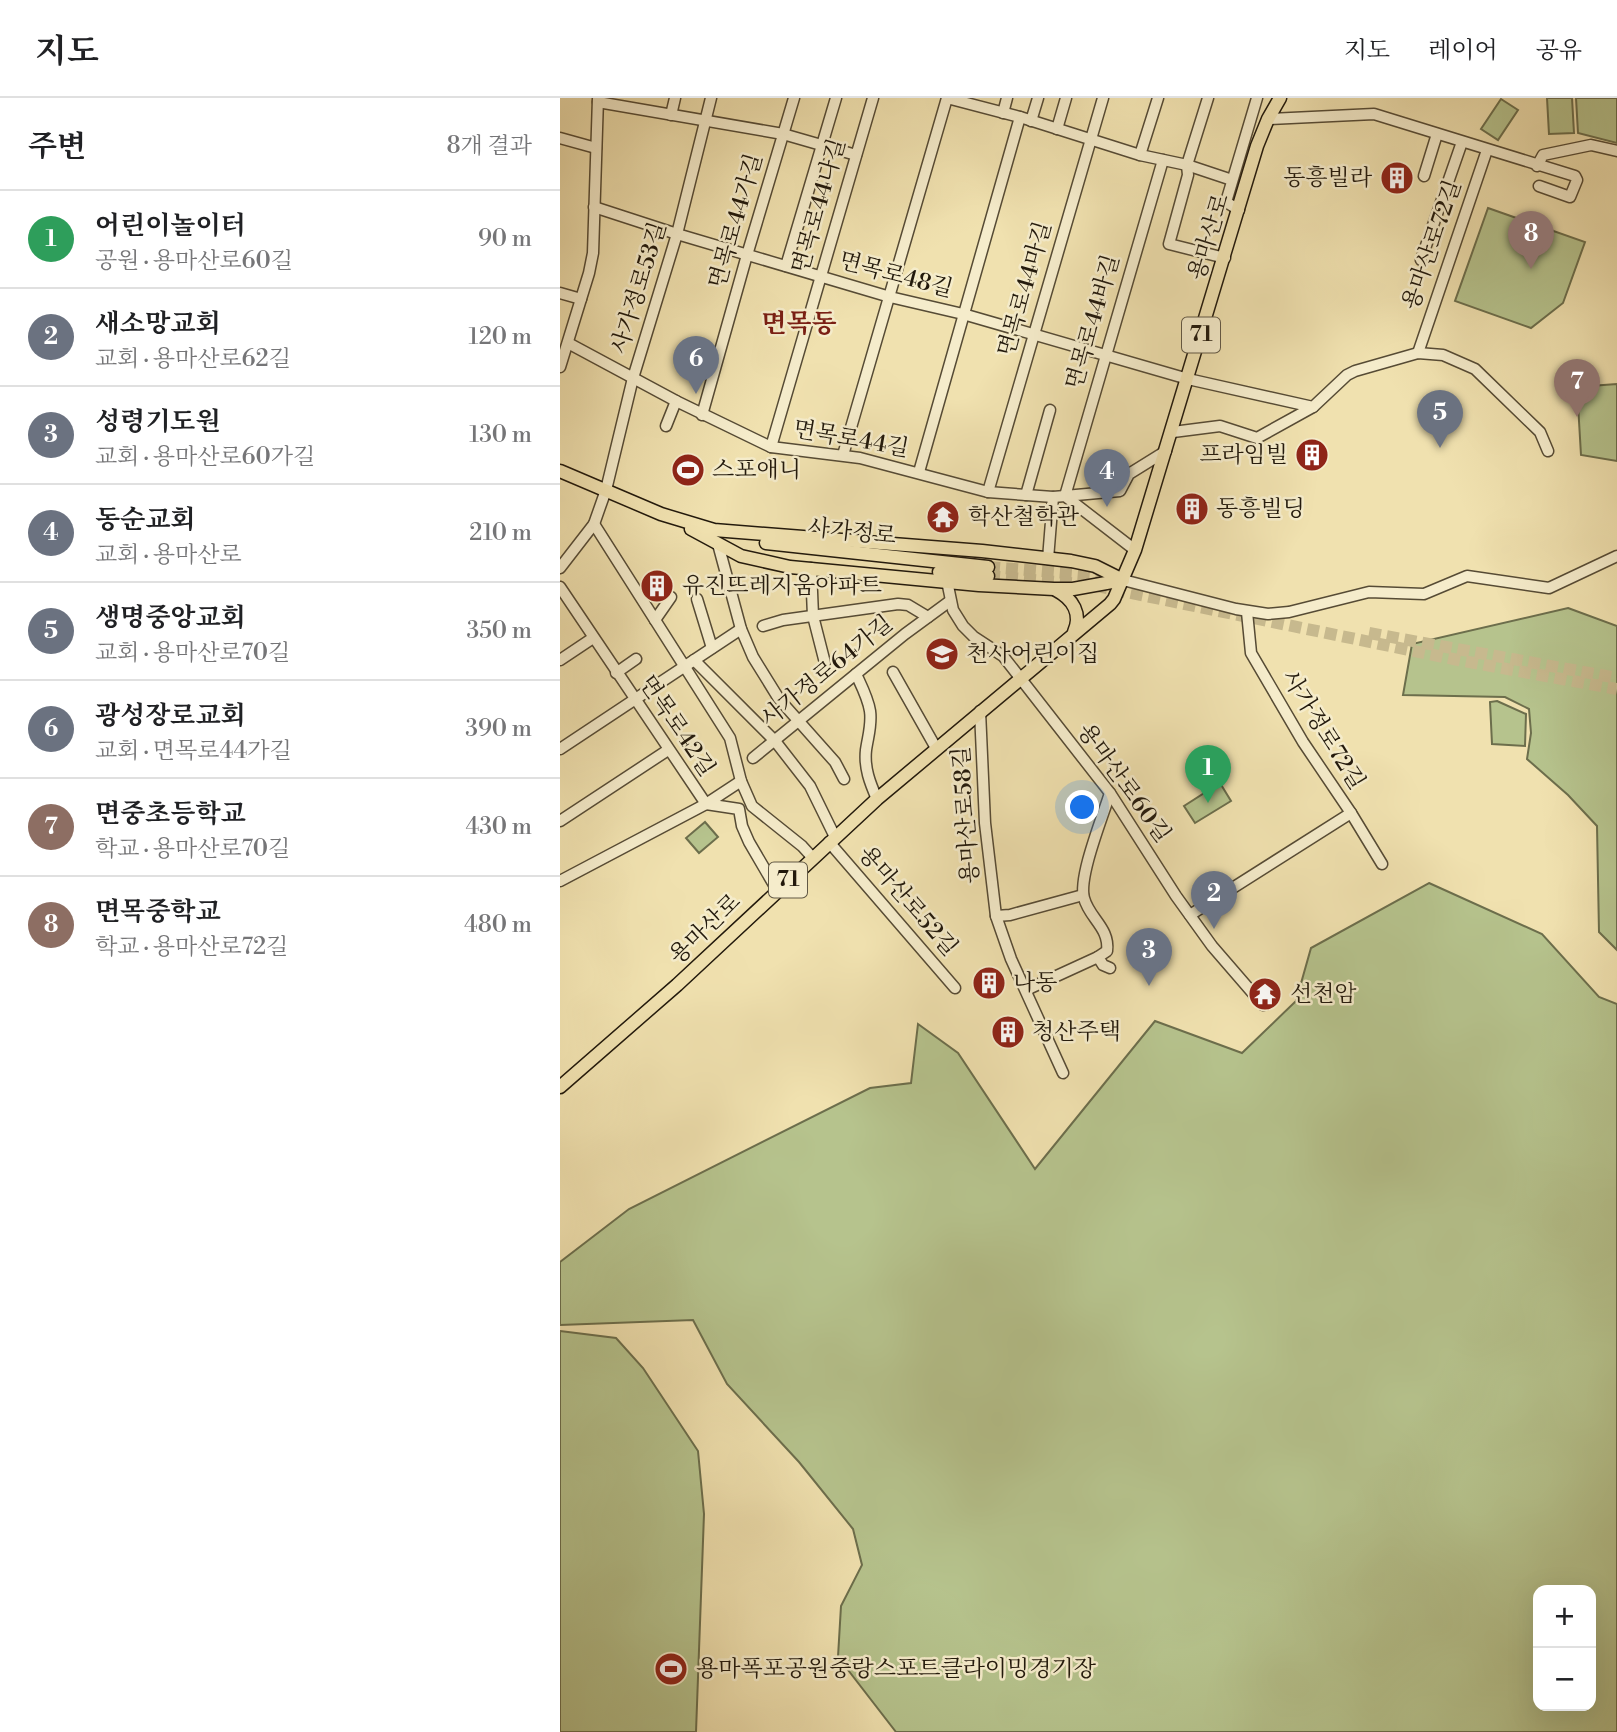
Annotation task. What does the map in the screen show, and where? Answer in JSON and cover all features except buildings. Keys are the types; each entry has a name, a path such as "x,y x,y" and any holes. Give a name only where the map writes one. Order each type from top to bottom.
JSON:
{"main road":[{"name":"용마산로","path":"560,1087 677,985 877,799 1110,604 1135,550 1173,432 1257,146 1280,98"},
{"path":"560,471 670,517 741,556 757,561 947,582 1068,590 1123,580"},
{"path":"670,517 714,530 881,542 1071,561 1095,566 1123,580"},
{"name":"사가정로","path":"714,530 762,542 988,572 811,561 768,556 723,546"},
{"path":"1068,590 1079,577 1078,568 1071,561"},
{"path":"1054,589 1068,598 1076,611 1077,622 1072,635"}],"street":[{"path":"671,115 675,98"},
{"name":"사가정로53길","path":"560,568 594,524 606,490 634,379 677,234 711,98"},
{"name":"면목로44가길","path":"702,415 794,98"},
{"path":"786,266 836,98"},
{"name":"면목로44나길","path":"771,447 873,98"},
{"path":"843,455 947,98 1232,180"},
{"path":"1003,113 1007,98"},
{"path":"919,472 963,314 1026,119 1038,98"},
{"path":"1057,128 1066,98"},
{"name":"면목로44마길","path":"988,492 1103,98"},
{"path":"1140,155 1158,98"},
{"path":"1208,98 1187,165 1188,175 1169,244 1224,258"},
{"path":"1239,210 1226,202 1257,98"},
{"path":"560,368 593,253 598,100 783,134 856,155"},
{"path":"1268,119 1366,112 1574,176 1577,180 1570,197 1539,186"},
{"name":"용마산로72길","path":"1424,176 1437,134"},
{"path":"560,138 596,148"},
{"name":"용마산로72길","path":"1421,260 1462,142"},
{"path":"1537,166 1543,155 1591,145 1617,151"},
{"name":"용마산로72길","path":"1418,353 1487,150"},
{"name":"면목로44바길","path":"1059,496 1105,355 1163,160"},
{"name":"면목로48길","path":"594,207 890,297 963,314 1188,379 1313,407"},
{"path":"560,293 581,299"},
{"name":"면목로44길","path":"568,343 702,415 771,447 843,455 919,472 988,492 1059,496"},
{"path":"694,349 718,356"},
{"path":"1173,432 1220,426 1257,438 1313,407 1347,375 1418,353 1443,355 1475,369 1540,432 1548,451"},
{"path":"666,426 676,401"},
{"path":"1026,495 1050,410"},
{"path":"1059,496 1120,491 1129,474 1166,451"},
{"path":"1059,496 1135,550"},
{"path":"1048,559 1059,496"},
{"path":"594,524 656,620 689,664 730,738 741,781 752,806 812,857"},
{"path":"723,546 741,629 753,657 779,699 835,762 844,779"},
{"path":"1123,580 1247,612 1268,614 1289,612 1368,592 1424,594 1467,576 1549,589 1617,556"},
{"path":"811,568 813,616 825,663"},
{"path":"947,582 950,601"},
{"name":"면목로42길","path":"560,587 706,804 739,809 749,842 777,890"},
{"path":"656,620 671,597"},
{"path":"697,599 712,648"},
{"name":"사가정로64가길","path":"753,758 950,601"},
{"name":"용마산로60길","path":"950,601 963,626 974,637 1003,656 1110,793 1189,915 1221,958 1263,1005"},
{"name":"사가정로64가길","path":"763,626 783,620 904,604 928,617"},
{"name":"사가정로72길","path":"1247,612 1251,653 1303,742 1382,864"},
{"path":"560,749 741,629"},
{"path":"560,660 593,638"},
{"name":"면목로42길","path":"616,673 636,659"},
{"name":"용마산로52길","path":"689,664 775,741 810,786 832,839 955,988"},
{"path":"893,672 936,748"},
{"path":"856,674 870,707 871,727 866,766 869,782 877,799"},
{"name":"용마산로58길","path":"980,711 985,823 996,916 1011,959 1063,1073"},
{"path":"560,821 668,750"},
{"path":"560,881 706,804 741,781"},
{"path":"1026,990 1107,951 1107,938 1086,905 1083,895 1092,846 1110,793"},
{"path":"1189,915 1351,813"},
{"path":"996,916 1010,915 1083,895"},
{"path":"1098,957 1103,965 1110,968"}],"green space":[{"path":"1547,98 1572,98 1574,133 1549,134"},
{"path":"1576,98 1617,98 1617,143 1578,133"},
{"path":"1501,99 1518,110 1498,140 1481,129"},
{"path":"1488,208 1585,242 1563,303 1531,328 1455,301"},
{"path":"1617,384 1617,461 1581,455 1577,387"},
{"path":"1568,608 1617,626 1617,950 1599,932 1597,826 1568,795 1527,759 1531,733 1529,709 1505,697 1403,695 1412,644"},
{"path":"1497,701 1526,714 1525,746 1492,744 1490,702"},
{"path":"1220,783 1231,801 1195,823 1184,806"},
{"path":"705,822 718,837 699,853 686,838"},
{"path":"1429,883 1542,934 1599,997 1617,1004 1617,1732 896,1732 838,1657 841,1606 862,1565 853,1529 799,1462 727,1384 693,1320 560,1325 560,1262 629,1209 870,1088 911,1083 918,1024 958,1053 1035,1169 1155,1021 1242,1053 1296,1001 1311,948"},
{"path":"560,1331 616,1338 643,1368 698,1451 704,1514 696,1732 560,1732"}],"tunnel":[{"path":"988,567 1092,575 1119,581"},
{"path":"988,576 1092,585 1458,660 1617,689"},
{"path":"1369,633 1617,678"}],"place":[{"name":"동흥빌라","path":"1397,178"},
{"name":"면목중학교","path":"1531,269"},
{"name":"광성장로교회","path":"696,394"},
{"name":"면중초등학교","path":"1577,417"},
{"name":"생명중앙교회","path":"1440,448"},
{"name":"프라임빌","path":"1312,455"},
{"name":"스포애니","path":"688,470"},
{"name":"동순교회","path":"1107,507"},
{"name":"동흥빌딩","path":"1192,509"},
{"name":"학산철학관","path":"943,517"},
{"name":"유진뜨레지움아파트","path":"657,586"},
{"name":"천사어린이집","path":"942,654"},
{"name":"어린이놀이터","path":"1208,803"},
{"name":"새소망교회","path":"1214,929"},
{"name":"나동","path":"989,983"},
{"name":"성령기도원","path":"1149,986"},
{"name":"선천암","path":"1265,994"},
{"name":"청산주택","path":"1008,1032"},
{"name":"용마폭포공원중랑스포트클라이밍경기장","path":"671,1669"}],"district":[{"name":"면목동","path":"799,324"}]}
